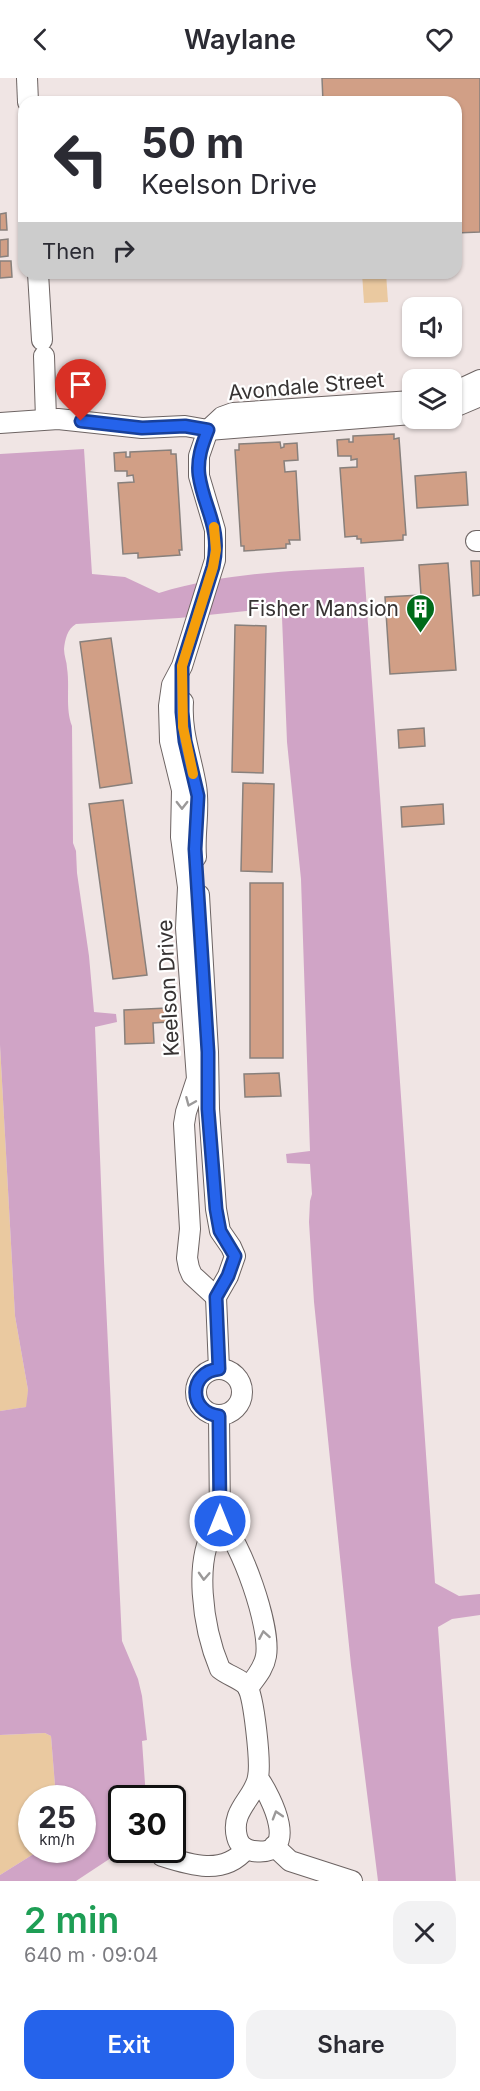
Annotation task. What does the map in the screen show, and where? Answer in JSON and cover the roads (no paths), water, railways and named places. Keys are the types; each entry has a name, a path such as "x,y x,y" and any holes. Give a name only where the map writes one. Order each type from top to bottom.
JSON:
{"street":[{"path":"27,78 28,96"},
{"path":"38,279 46,419"},
{"path":"462,388 480,380"},
{"path":"462,404 480,396"},
{"name":"Avondale Street","path":"372,411 402,403"},
{"name":"Avondale Street","path":"0,423 58,418 142,428 185,426 208,430 258,418 372,411 402,413"},
{"name":"Keelson Drive","path":"182,666 183,727 198,796 195,849 208,1052 208,1109 216,1209 220,1231 235,1256 228,1276 216,1297 192,1275 187,1258 190,1229 184,1124 197,1079 186,928 188,887 182,837 182,790 173,756 169,728 172,685 182,666 197,621 216,550 215,530 199,476 199,456 208,430"},
{"path":"216,1297 219,1369"},
{"path":"212,1369 219,1369 225,1369 235,1375 243,1392 237,1407 228,1414 219,1416 202,1408 195,1393 202,1376 212,1369"},
{"path":"219,1416 220,1521 213,1533 204,1563 205,1622 220,1669 244,1683 248,1688 255,1721 258,1778 266,1789 279,1820 279,1834 274,1846 262,1851 246,1849 239,1842 236,1825 243,1803 258,1778"},
{"path":"220,1521 231,1533 244,1561 264,1629 267,1654 265,1662 248,1688"},
{"path":"274,1846 290,1861 352,1881"},
{"path":"186,1863 196,1866 220,1866 236,1859 246,1849"}],"place":[{"name":"Fisher Mansion","path":"420,634"}]}
